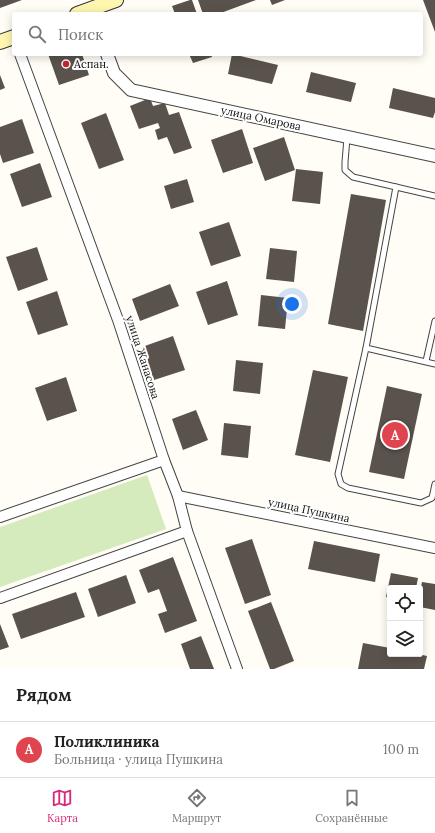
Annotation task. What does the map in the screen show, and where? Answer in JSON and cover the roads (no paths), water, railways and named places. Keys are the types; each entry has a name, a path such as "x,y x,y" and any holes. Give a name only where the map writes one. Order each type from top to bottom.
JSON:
{"main road":[{"path":"90,8 116,0"},
{"path":"0,42 12,38"}],"street":[{"name":"улица Жанасова","path":"21,56 118,320 164,460 178,496 187,531 237,669"},
{"name":"улица Омарова","path":"108,56 114,73 131,90 435,156"},
{"path":"0,517 164,460"},
{"name":"улица Пушкина","path":"178,496 435,548"},
{"path":"0,598 187,531"}],"lane":[{"path":"347,137 344,162 345,170 353,177 435,196"},
{"path":"396,187 366,348 338,474 341,484 348,488 421,503 432,498 435,484"},
{"path":"426,362 435,321"},
{"path":"366,348 435,364"}],"place":[{"name":"Аспан.","path":"66,64"},
{"name":"Поликлиника","path":"395,435"}]}
